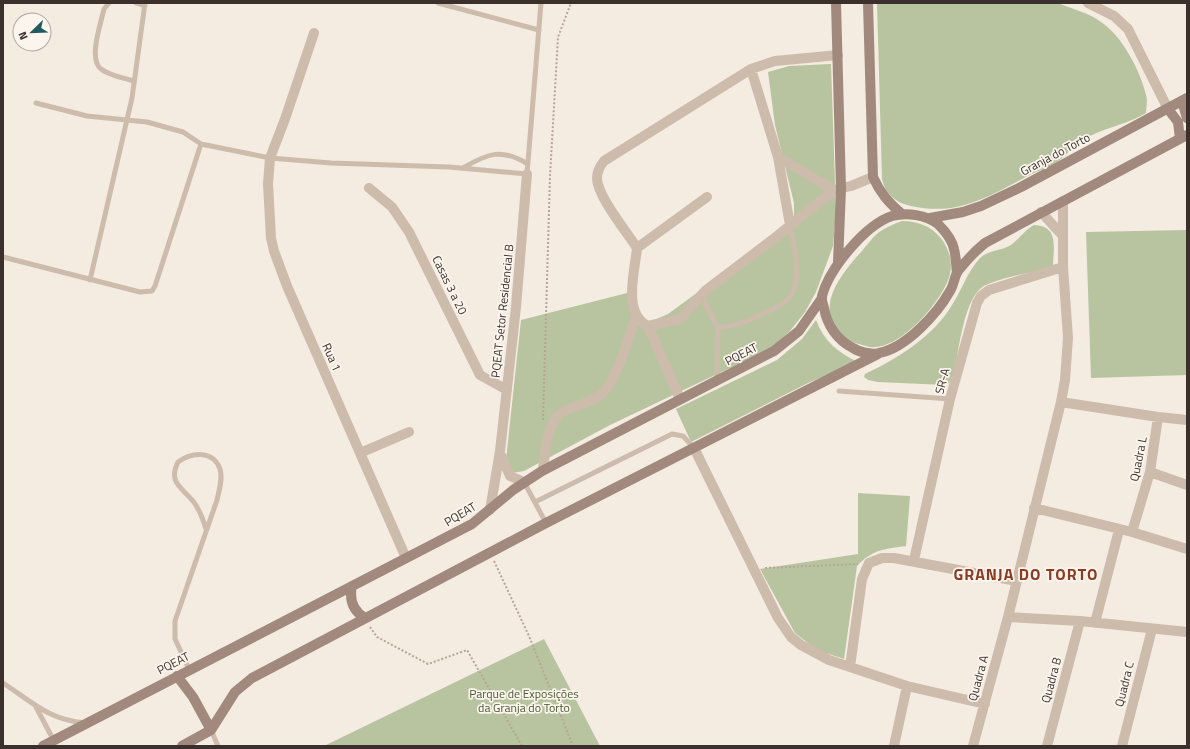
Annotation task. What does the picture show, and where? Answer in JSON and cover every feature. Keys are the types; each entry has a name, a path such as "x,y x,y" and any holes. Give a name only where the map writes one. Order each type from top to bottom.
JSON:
{"street":[{"path":"836,3 838,55 838,263"},
{"path":"868,3 873,177 879,190 888,203 902,214"},
{"path":"182,746 211,730 235,692 252,678 490,552 907,338 923,326 951,290 957,273 985,243 1184,137 1178,122 1168,108 1128,29 1114,16 1088,3"},
{"name":"Rua 1","path":"314,33 270,158 269,191 271,238 286,286 406,558"},
{"path":"543,470 545,453 555,421 565,410 593,400 606,389 622,355 636,316 632,299 637,248 608,204 600,188 597,178 599,168 604,161 751,69 776,61 838,55"},
{"path":"751,69 778,157 790,225"},
{"path":"1187,98 1184,108 1187,118"},
{"name":"Granja do Torto","path":"930,218 962,212 981,206 1021,187 1187,98"},
{"path":"778,157 838,189"},
{"name":"PQEAT Setor Residencial B","path":"490,510 500,451 507,390 528,169"},
{"path":"648,326 680,319 701,295 838,189 873,177"},
{"name":"Casas 3 a 20","path":"369,188 392,207 399,217 427,267 480,375 493,384 507,390"},
{"path":"637,248 707,197"},
{"path":"1063,201 1063,268 1068,338 1065,372 1061,402 1008,617 1095,622 1187,632"},
{"path":"1041,212 1062,235"},
{"path":"878,354 856,350 840,339 831,328 826,317 822,298 829,278 838,263 853,246 875,226 892,216 902,214 930,218 943,229 950,238 954,248 957,273"},
{"name":"SR-A","path":"914,560 950,399 977,304 981,296 989,290 1063,268"},
{"name":"PQEAT","path":"44,746 55,743 87,723 189,669 472,524 524,482 543,470 774,351 788,342 807,321 822,298"},
{"path":"636,316 648,326 680,399"},
{"path":"1061,402 1187,420"},
{"name":"Quadra L","path":"1132,532 1150,472 1158,417"},
{"path":"360,453 409,432"},
{"path":"694,448 778,618 791,637 814,653 850,667 907,686 985,704"},
{"path":"500,451 503,464 510,476 524,482"},
{"path":"1150,472 1187,485"},
{"path":"1034,508 1132,532 1187,549"},
{"path":"1095,622 1119,530"},
{"path":"850,667 862,579 869,563 887,558 914,560 1017,581"},
{"path":"352,586 352,605 356,611 365,618"},
{"name":"Quadra A","path":"973,746 1008,617"},
{"name":"Quadra B","path":"1047,746 1080,621"},
{"name":"Quadra C","path":"1122,746 1152,629"},
{"path":"177,676 193,697 211,730"},
{"path":"894,746 907,686"}],"lane":[{"path":"109,3 104,9 96,44 95,51 97,64 105,72 134,81"},
{"path":"90,280 127,121 134,81 145,4 136,3"},
{"path":"438,3 539,30"},
{"name":"PQEAT Setor Residencial B","path":"528,169 541,3"},
{"path":"36,103 87,116 147,122 183,132 201,144 270,158 331,163 528,169"},
{"path":"3,257 90,280 147,293 154,289 201,144"},
{"path":"463,168 482,157 499,154 512,155 528,169"},
{"path":"718,328 734,327 748,321 780,306 791,296 795,286 796,271 790,225"},
{"path":"701,295 714,317 718,328 717,380"},
{"path":"839,391 950,399"},
{"path":"535,502 672,434 683,436 694,448"},
{"path":"189,669 178,650 174,630 175,621 217,500 221,479 220,470 216,461 209,456 193,454 178,462 174,475 176,483 201,513 206,529"},
{"path":"524,482 546,523"},
{"path":"3,683 35,706 58,718 87,723"},
{"path":"35,706 55,743"},
{"path":"211,730 218,746"}],"path":[{"path":"543,423 550,176 558,36 571,3"},
{"path":"490,552 529,636 573,746"},
{"path":"753,568 869,563"},
{"path":"365,618 377,637 428,664 467,650 522,746"}],"green space":[{"path":"877,3 1058,3 1086,14 1109,28 1129,54 1135,65 1147,97 1146,113 1084,139 1053,164 984,198 957,207 943,209 911,206 901,203 892,197 883,184 882,179"},
{"path":"831,64 836,213 833,246 816,292 805,312 790,331 770,349 610,425 524,471 512,473 506,460 521,320 635,291 633,303 647,323 668,314 794,222 794,203 775,125 768,72 789,66"},
{"path":"902,221 913,222 928,227 943,241 949,254 951,264 950,274 946,285 939,298 917,324 891,343 878,347 866,346 849,341 843,336 833,322 830,311 834,290 847,269 874,237 884,229"},
{"path":"1034,225 1042,226 1048,229 1051,234 1054,246 1053,268 1003,279 985,285 980,289 974,296 969,306 962,328 954,373 949,383 945,385 878,382 868,380 864,377 865,374 914,346 935,327 956,299 975,263 980,258 987,253 1011,245"},
{"path":"1187,230 1187,375 1091,378 1086,232"},
{"path":"816,320 823,334 832,346 844,355 858,362 808,383 691,442 676,409 777,360 802,339"},
{"path":"858,493 910,496 906,546 885,549 874,553 868,556 857,566 844,659 817,650 795,633 760,569 858,554"},
{"name":"Parque de Exposições da Granja do Torto","path":"544,639 600,746 324,746"}],"district":[{"name":"GRANJA DO TORTO","path":"1026,574"}]}
